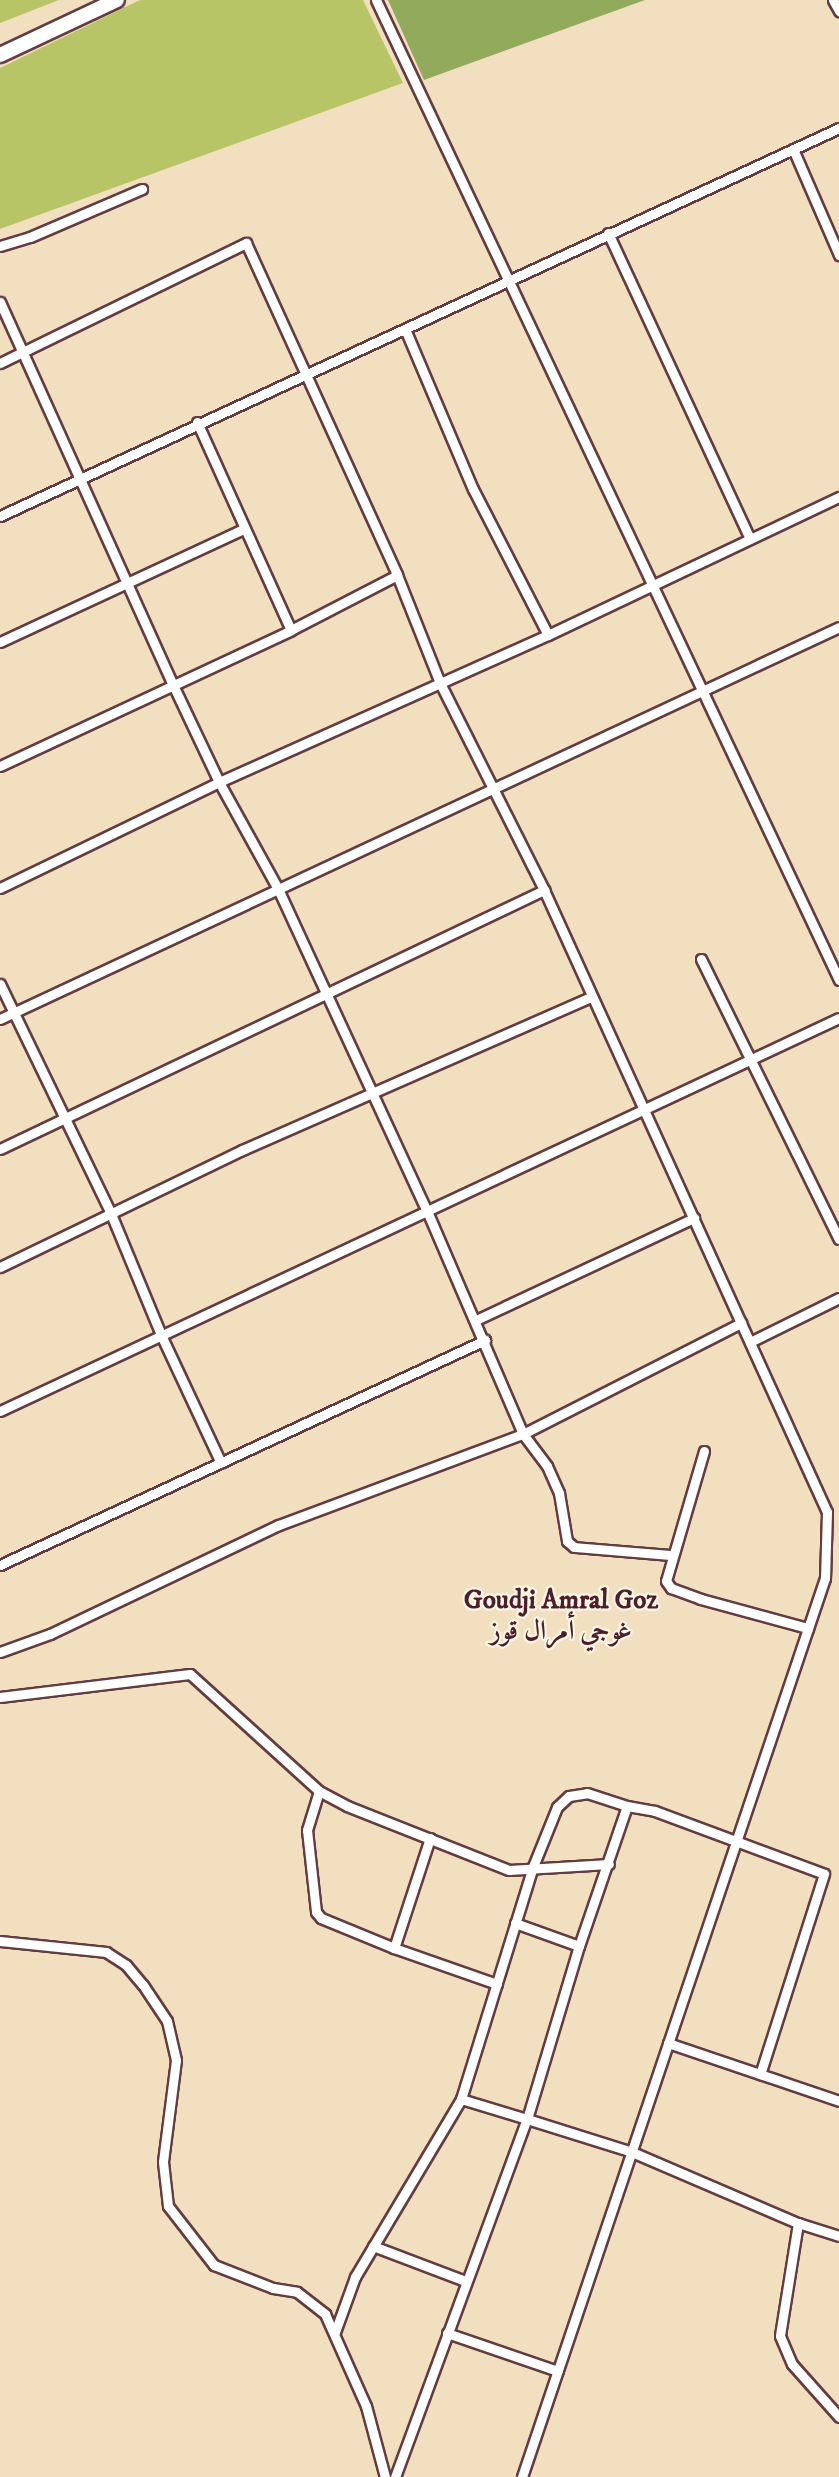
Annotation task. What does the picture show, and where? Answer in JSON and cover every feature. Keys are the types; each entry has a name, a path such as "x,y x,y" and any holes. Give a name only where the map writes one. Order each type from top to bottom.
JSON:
{"highway":[{"path":"0,55 117,0"}],"street":[{"path":"376,0 510,279 839,980"},
{"path":"833,0 839,11"},
{"path":"0,516 197,422 405,329 608,233 839,128"},
{"path":"793,149 839,255"},
{"path":"0,246 30,237 142,189"},
{"path":"608,233 750,539"},
{"path":"0,363 246,243 397,575 440,683 495,787 544,890 827,1512 825,1578 523,2477"},
{"path":"0,302 25,351 173,685 219,782 278,889 427,1211 485,1340 523,1434 547,1466 559,1493 567,1541 574,1547 672,1555"},
{"path":"405,329 473,489 548,635"},
{"path":"197,422 243,529 291,630"},
{"path":"0,888 219,782 548,635 839,497"},
{"path":"0,642 243,529"},
{"path":"0,766 291,630 397,575"},
{"path":"0,1019 839,627"},
{"path":"0,1149 325,992 544,890"},
{"path":"701,959 839,1239"},
{"path":"0,984 111,1214 161,1335 221,1462"},
{"path":"0,1267 242,1150 591,997"},
{"path":"0,1411 839,1018"},
{"path":"476,1320 694,1218"},
{"path":"750,1341 839,1298"},
{"path":"0,1652 50,1634 279,1525 523,1434 741,1323"},
{"path":"0,1565 485,1340"},
{"path":"704,1451 666,1574 670,1588 808,1628"},
{"path":"0,1697 190,1674 319,1791 347,1806 509,1869 532,1869 556,1864 609,1864"},
{"path":"319,1791 307,1830 316,1912 321,1918 394,1948 497,1984"},
{"path":"335,2332 355,2277 461,2099 532,1869 557,1807 569,1796 587,1794 627,1806 655,1811 824,1874 759,2074"},
{"path":"395,2477 465,2281 527,2119 579,1946 627,1806"},
{"path":"394,1948 430,1838"},
{"path":"515,1923 579,1946"},
{"path":"0,1941 106,1952 126,1965 142,1984 167,2021 176,2060 163,2162 168,2206 214,2265 303,2296 325,2314 335,2332 366,2406 385,2477"},
{"path":"668,2043 839,2101"},
{"path":"461,2099 632,2152 798,2223 839,2236"},
{"path":"798,2223 780,2336 792,2364 839,2417"},
{"path":"373,2246 465,2281"},
{"path":"447,2333 558,2371"}],"green space":[{"path":"0,0 59,0 0,23"},
{"path":"140,0 363,0 403,83 0,229 0,68"},
{"path":"388,0 645,0 424,80"}],"district":[{"name":"Goudji Amral Goz غوجي أمرال قوز","path":"561,1616"}]}
